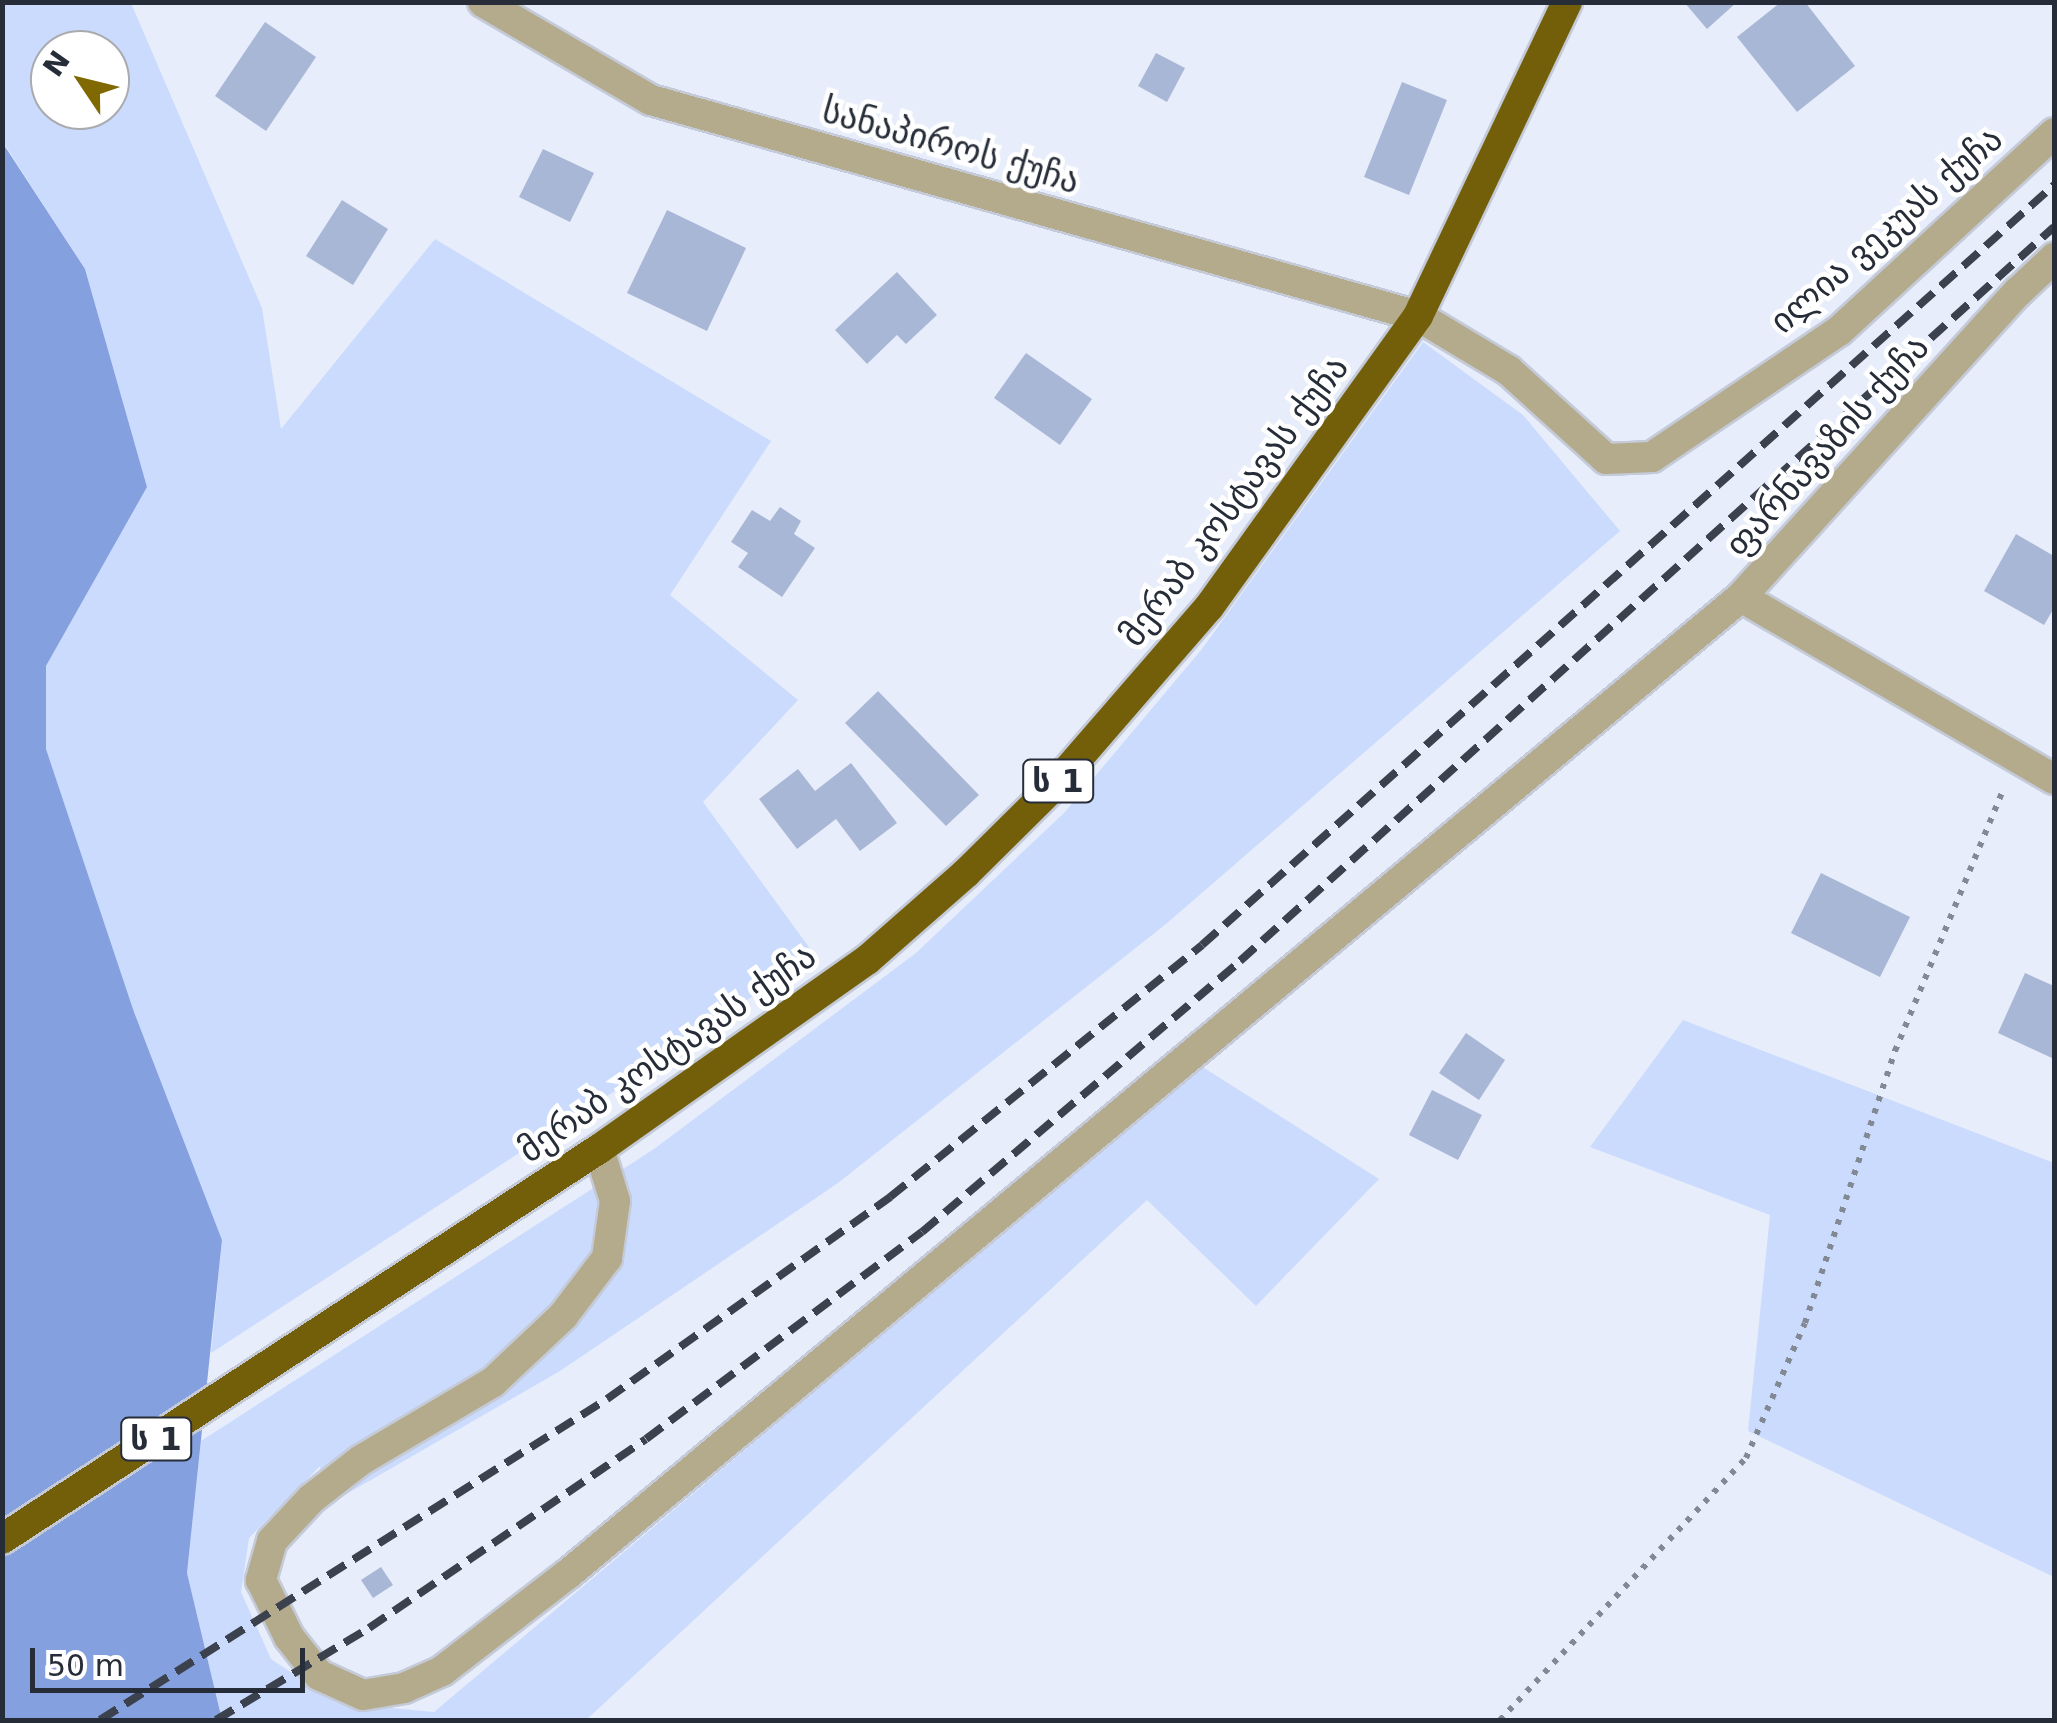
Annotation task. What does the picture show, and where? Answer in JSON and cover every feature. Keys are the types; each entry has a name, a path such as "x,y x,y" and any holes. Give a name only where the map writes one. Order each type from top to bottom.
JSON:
{"highway":[{"name":"მერაბ კოსტავას ქუჩა","path":"2,1539 598,1148 867,960 966,874 1053,787 1209,608 1418,316 1567,2"}],"street":[{"name":"სანაპიროს ქუჩა","path":"483,2 651,100 1418,316"},
{"name":"ილია ვეკუას ქუჩა","path":"1418,316 1508,370 1606,460 1652,457 1838,331 2054,132"},
{"name":"ფარნავაზის ქუჩა","path":"2054,258 2018,292 1741,597 2054,780"},
{"path":"598,1148 615,1201 607,1258 563,1316 493,1382 361,1460 311,1499 272,1541 261,1580 288,1637 319,1675 368,1708 442,1671 568,1574 1741,597"}],"path":[{"path":"1500,1720 1746,1458 1805,1323 1895,1051 2006,785"}],"shaded area":[{"path":"3,3 131,3 262,308 281,429 435,239 771,441 670,595 798,700 703,802 814,954 618,1089 211,1353 222,1240 134,1012 46,749 46,666 147,487 85,269 3,142"},
{"path":"1423,342 1523,415 1620,531 1166,924 838,1183 560,1371 324,1507 320,1466 249,1538 241,1592 271,1659 337,1703 434,1712 1201,1066 1379,1179 1256,1306 1147,1200 586,1720 222,1720 187,1573 201,1441 654,1149 916,953 1065,812 1202,649"},
{"path":"1683,1020 2054,1163 2054,1577 1748,1431 1770,1215 1590,1147"}],"water":[{"path":"2,142 85,269 147,487 46,666 46,749 134,1012 222,1240 187,1573 222,1720 3,1720"}],"building":[{"path":"1684,2 1737,2 1707,29"},
{"path":"1781,2 1805,2 1855,66 1797,112 1737,37"},
{"path":"265,22 316,57 266,131 215,96"},
{"path":"1156,53 1185,68 1167,102 1138,86"},
{"path":"1402,82 1447,100 1409,195 1364,177"},
{"path":"543,149 594,173 570,222 519,197"},
{"path":"342,200 388,229 353,285 306,256"},
{"path":"667,210 746,248 707,331 627,293"},
{"path":"897,272 937,315 906,344 897,335 867,364 835,330"},
{"path":"1026,353 1092,399 1060,445 994,398"},
{"path":"780,507 801,521 794,534 815,548 782,597 738,567 748,553 731,542 752,510 770,521"},
{"path":"2016,534 2054,556 2054,608 2044,625 1984,591"},
{"path":"878,691 979,795 946,826 845,723"},
{"path":"851,763 897,823 860,851 836,819 797,849 759,799 798,769 815,791"},
{"path":"1821,873 1910,917 1880,977 1791,933"},
{"path":"2025,973 2054,986 2054,1059 1998,1033"},
{"path":"1466,1033 1505,1060 1479,1100 1439,1073"},
{"path":"1432,1090 1482,1115 1458,1160 1409,1135"},
{"path":"381,1567 393,1585 373,1598 361,1580"}],"railway":[{"path":"100,1720 607,1399 890,1197 1202,945 2054,185"},
{"path":"216,1720 369,1628 646,1439 922,1232 1240,961 2054,227"}]}
